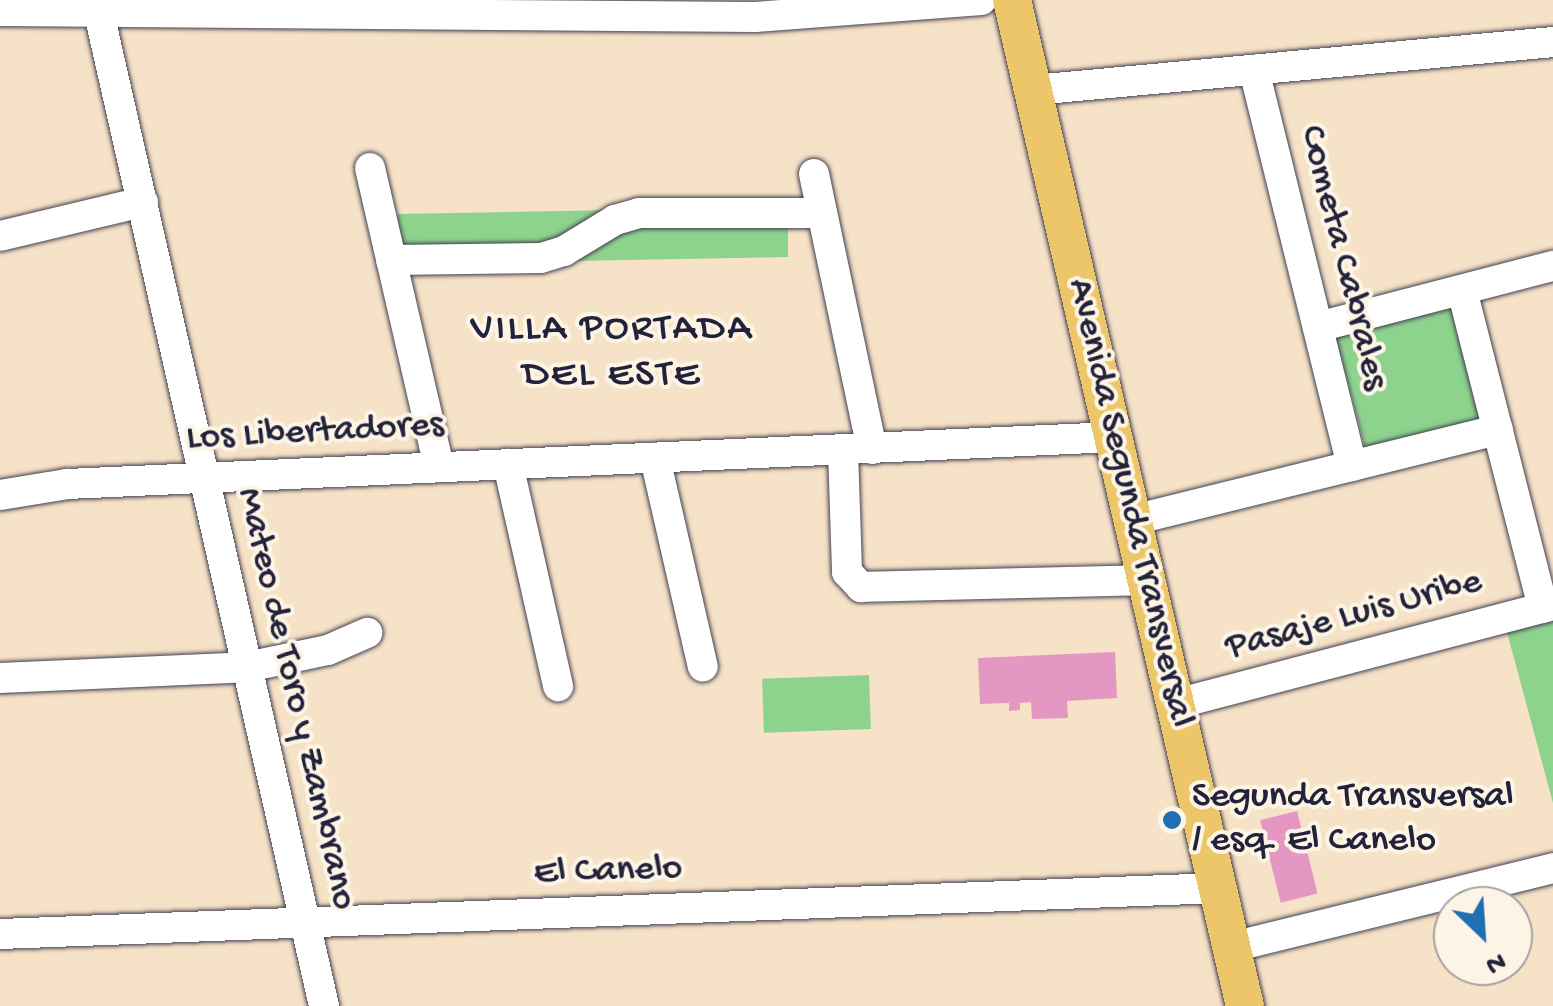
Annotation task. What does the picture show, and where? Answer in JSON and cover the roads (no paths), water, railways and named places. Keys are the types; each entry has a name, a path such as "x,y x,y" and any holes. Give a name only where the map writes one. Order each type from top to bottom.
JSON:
{"main road":[{"name":"Avenida Segunda Transversal","path":"1012,0 1245,1006"}],"street":[{"path":"0,11 98,5 791,8 982,0"},
{"name":"Mateo de Toro y Zambrano","path":"98,5 324,1006"},
{"path":"1034,90 1553,42"},
{"name":"Cometa Cabrales","path":"1254,70 1352,466"},
{"path":"370,168 439,467"},
{"path":"814,174 857,450 847,572 861,587 1147,580"},
{"path":"0,236 143,202"},
{"path":"391,260 541,258 564,251 615,220 639,213 822,214"},
{"path":"1318,326 1553,266"},
{"path":"1462,290 1548,607"},
{"path":"1134,520 1498,430"},
{"name":"Los Libertadores","path":"0,495 67,484 1114,437"},
{"path":"655,458 703,667"},
{"path":"508,464 558,686"},
{"name":"Pasaje Luis Uribe","path":"1176,704 1548,607"},
{"path":"0,678 247,667 328,650 368,633"},
{"path":"1232,948 1553,868"},
{"name":"El Canelo","path":"0,934 1219,888"}],"place":[{"name":"Segunda Transversal / esq. El Canelo","path":"1172,820"}],"district":[{"name":"VILLA PORTADA DEL ESTE","path":"612,353"}]}
